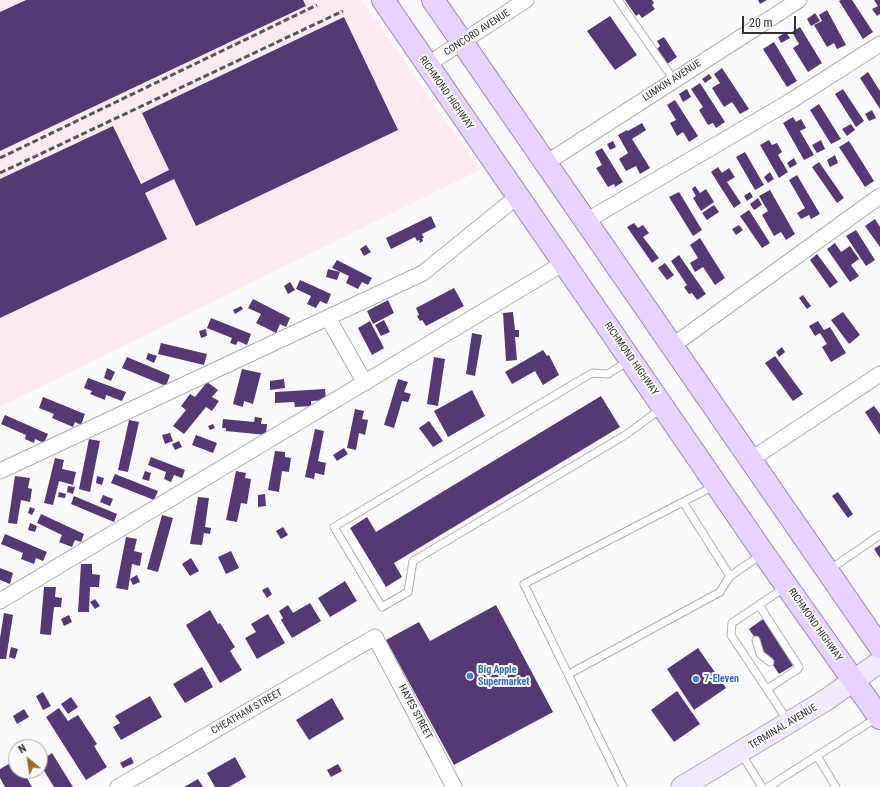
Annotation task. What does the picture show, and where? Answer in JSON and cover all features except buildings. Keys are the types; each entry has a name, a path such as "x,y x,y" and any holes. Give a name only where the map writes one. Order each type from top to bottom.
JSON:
{"main road":[{"name":"RICHMOND HIGHWAY","path":"383,0 764,553 880,717"},
{"path":"433,0 880,647"}],"street":[{"name":"CONCORD AVENUE","path":"428,65 526,0"},
{"name":"LUMKIN AVENUE","path":"546,163 799,0"},
{"path":"586,221 789,102 880,44"},
{"path":"0,471 423,273 518,196"},
{"path":"672,346 880,196"},
{"path":"0,601 564,263"},
{"path":"328,318 365,383"},
{"path":"750,460 880,374"},
{"name":"CHEATHAM STREET","path":"118,787 375,637"},
{"name":"HAYES STREET","path":"375,637 454,787"},
{"name":"TERMINAL AVENUE","path":"682,787 789,723 854,681 880,662"}],"lane":[{"path":"618,0 674,80"},
{"path":"631,360 608,374 592,373 334,528 382,607 408,592 413,561 627,434 664,406"},
{"path":"623,787 524,584 717,484"},
{"path":"683,502 730,576"},
{"path":"827,571 880,535"},
{"path":"569,674 720,592 730,576 764,553"},
{"path":"788,585 732,623 731,635 789,723"},
{"path":"759,605 799,666 798,669 767,689"},
{"path":"771,630 782,639 786,652"},
{"path":"756,640 760,654 770,662"},
{"path":"749,662 760,654"},
{"path":"768,787 880,717"},
{"path":"740,752 762,787"},
{"path":"817,756 836,787"}],"shaded area":[{"path":"0,0 362,0 480,170 0,407"}],"railway":[{"path":"0,158 317,5"},
{"path":"0,173 343,11"}],"place":[{"name":"Big Apple Supermarket","path":"470,676"},
{"name":"7-Eleven","path":"696,679"}]}
